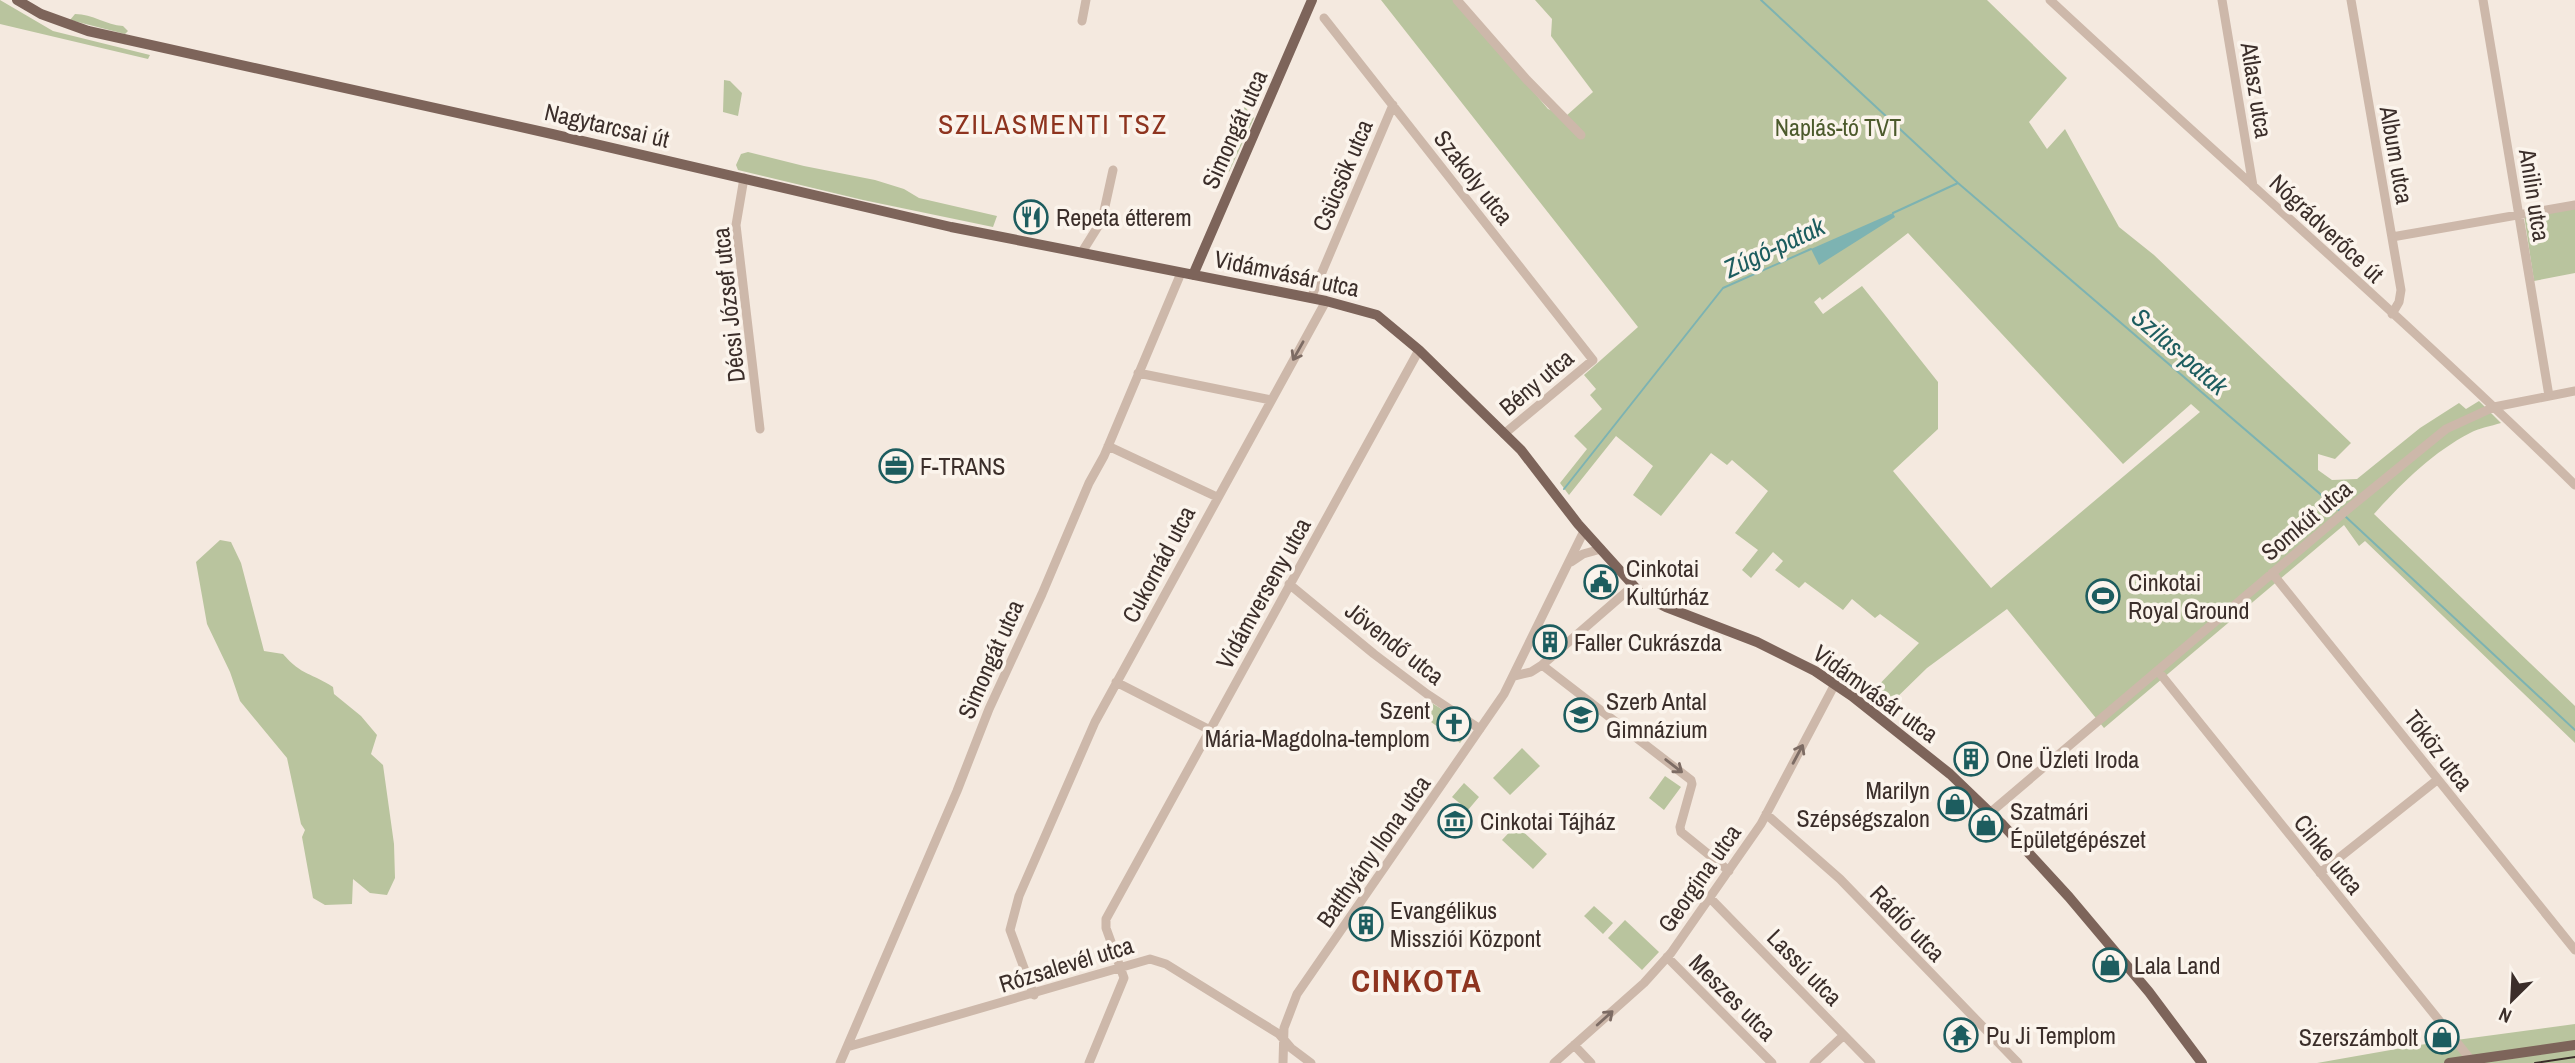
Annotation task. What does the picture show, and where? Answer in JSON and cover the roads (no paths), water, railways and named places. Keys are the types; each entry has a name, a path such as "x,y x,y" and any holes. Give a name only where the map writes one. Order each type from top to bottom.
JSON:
{"main road":[{"name":"Nagytarcsai út","path":"18,0 41,14 88,31 951,227 1187,274"},
{"name":"Simongát utca","path":"1187,274 1312,0"},
{"name":"Vidámvásár utca","path":"1187,274 1326,301 1377,315 1419,350 1533,464 1584,531 1633,586 1654,601 1757,642 1797,661 1835,684 1922,751 1991,812 2115,952 2202,1063"},
{"path":"2449,1063 2575,1045"}],"street":[{"path":"1082,21 1086,0"},
{"path":"1457,0 1527,80 1581,135"},
{"path":"2052,1 2067,0"},
{"name":"Atlasz utca","path":"2222,0 2253,186"},
{"name":"Album utca","path":"2351,0 2401,290 2399,302 2392,314"},
{"name":"Anilin utca","path":"2483,0 2549,396"},
{"name":"Nógrádverőce út","path":"2052,1 2494,407 2575,485"},
{"name":"Szakoly utca","path":"1324,18 1593,360"},
{"name":"Csücsök utca","path":"1311,298 1393,105"},
{"path":"1082,252 1102,220 1113,170"},
{"name":"Décsi József utca","path":"744,178 736,225 760,429"},
{"path":"2392,237 2575,205"},
{"name":"Simongát utca","path":"840,1063 957,791 989,709 1108,446 1138,373 1187,274"},
{"name":"Cukornád utca","path":"1034,995 1010,930 1019,896 1095,722 1326,301"},
{"name":"Vidámverseny utca","path":"1122,969 1106,928 1106,919 1419,350"},
{"name":"Bény utca","path":"1504,434 1593,360"},
{"path":"1138,373 1271,400"},
{"name":"Somkút utca","path":"1991,812 2339,516 2446,429 2494,407 2575,391"},
{"path":"1108,446 1217,497"},
{"name":"Batthyány Ilona utca","path":"1283,1063 1283,1039 1288,1014 1303,984 1514,676 1584,531"},
{"path":"1569,563 1583,554 1601,549"},
{"name":"Tóköz utca","path":"2272,573 2575,950"},
{"name":"Jövendő utca","path":"1289,584 1374,654 1480,729"},
{"path":"1514,676 1542,665 1633,586"},
{"path":"1542,665 1691,780 1681,832 1729,871"},
{"name":"Cinke utca","path":"2158,671 2471,1060"},
{"path":"1116,682 1210,730"},
{"name":"Georgina utca","path":"1554,1063 1644,983 1667,957 1766,814 1835,684"},
{"path":"2320,873 2437,780"},
{"name":"Rádió utca","path":"1766,814 1840,879 2018,1063"},
{"name":"Lassú utca","path":"1710,898 1871,1063"},
{"name":"Meszes utca","path":"1667,957 1772,1063"},
{"name":"Rózsalevél utca","path":"847,1047 1034,995 1150,959 1166,964 1279,1034 1291,1048 1311,1063"},
{"path":"1089,1063 1122,986 1122,969"},
{"path":"1814,1063 1844,1035"},
{"path":"1574,1045 1591,1063"}],"water":[{"path":"1893,213 1895,217 1819,265 1811,249"}],"waterway":[{"name":"Szilas-patak","path":"1761,0 1958,183 2340,511"},
{"name":"Zúgó-patak","path":"1893,213 1958,183"},
{"name":"Zúgó-patak","path":"1564,489 1723,288 1811,249"},
{"name":"Szilas-patak","path":"2346,517 2575,730"}],"tram line":[{"path":"2535,1063 2575,1057"}],"place":[{"name":"Repeta étterem","path":"1031,217"},
{"name":"F-TRANS","path":"896,466"},
{"name":"Cinkotai Kultúrház","path":"1601,582"},
{"name":"Cinkotai Royal Ground","path":"2103,596"},
{"name":"Faller Cukrászda","path":"1550,642"},
{"name":"Szerb Antal Gimnázium","path":"1581,715"},
{"name":"Szent Mária-Magdolna-templom","path":"1454,724"},
{"name":"One Üzleti Iroda","path":"1971,759"},
{"name":"Marilyn Szépségszalon","path":"1955,804"},
{"name":"Cinkotai Tájház","path":"1455,821"},
{"name":"Szatmári Épületgépészet","path":"1986,825"},
{"name":"Evangélikus Missziói Központ","path":"1366,924"},
{"name":"Lala Land","path":"2110,965"},
{"name":"Pu Ji Templom","path":"1961,1035"},
{"name":"Szerszámbolt","path":"2442,1037"}],"district":[{"name":"SZILASMENTI TSZ","path":"1053,124"},
{"name":"CINKOTA","path":"1417,980"}],"park label":[{"name":"Naplás-tó TVT","path":"1838,127"}]}
